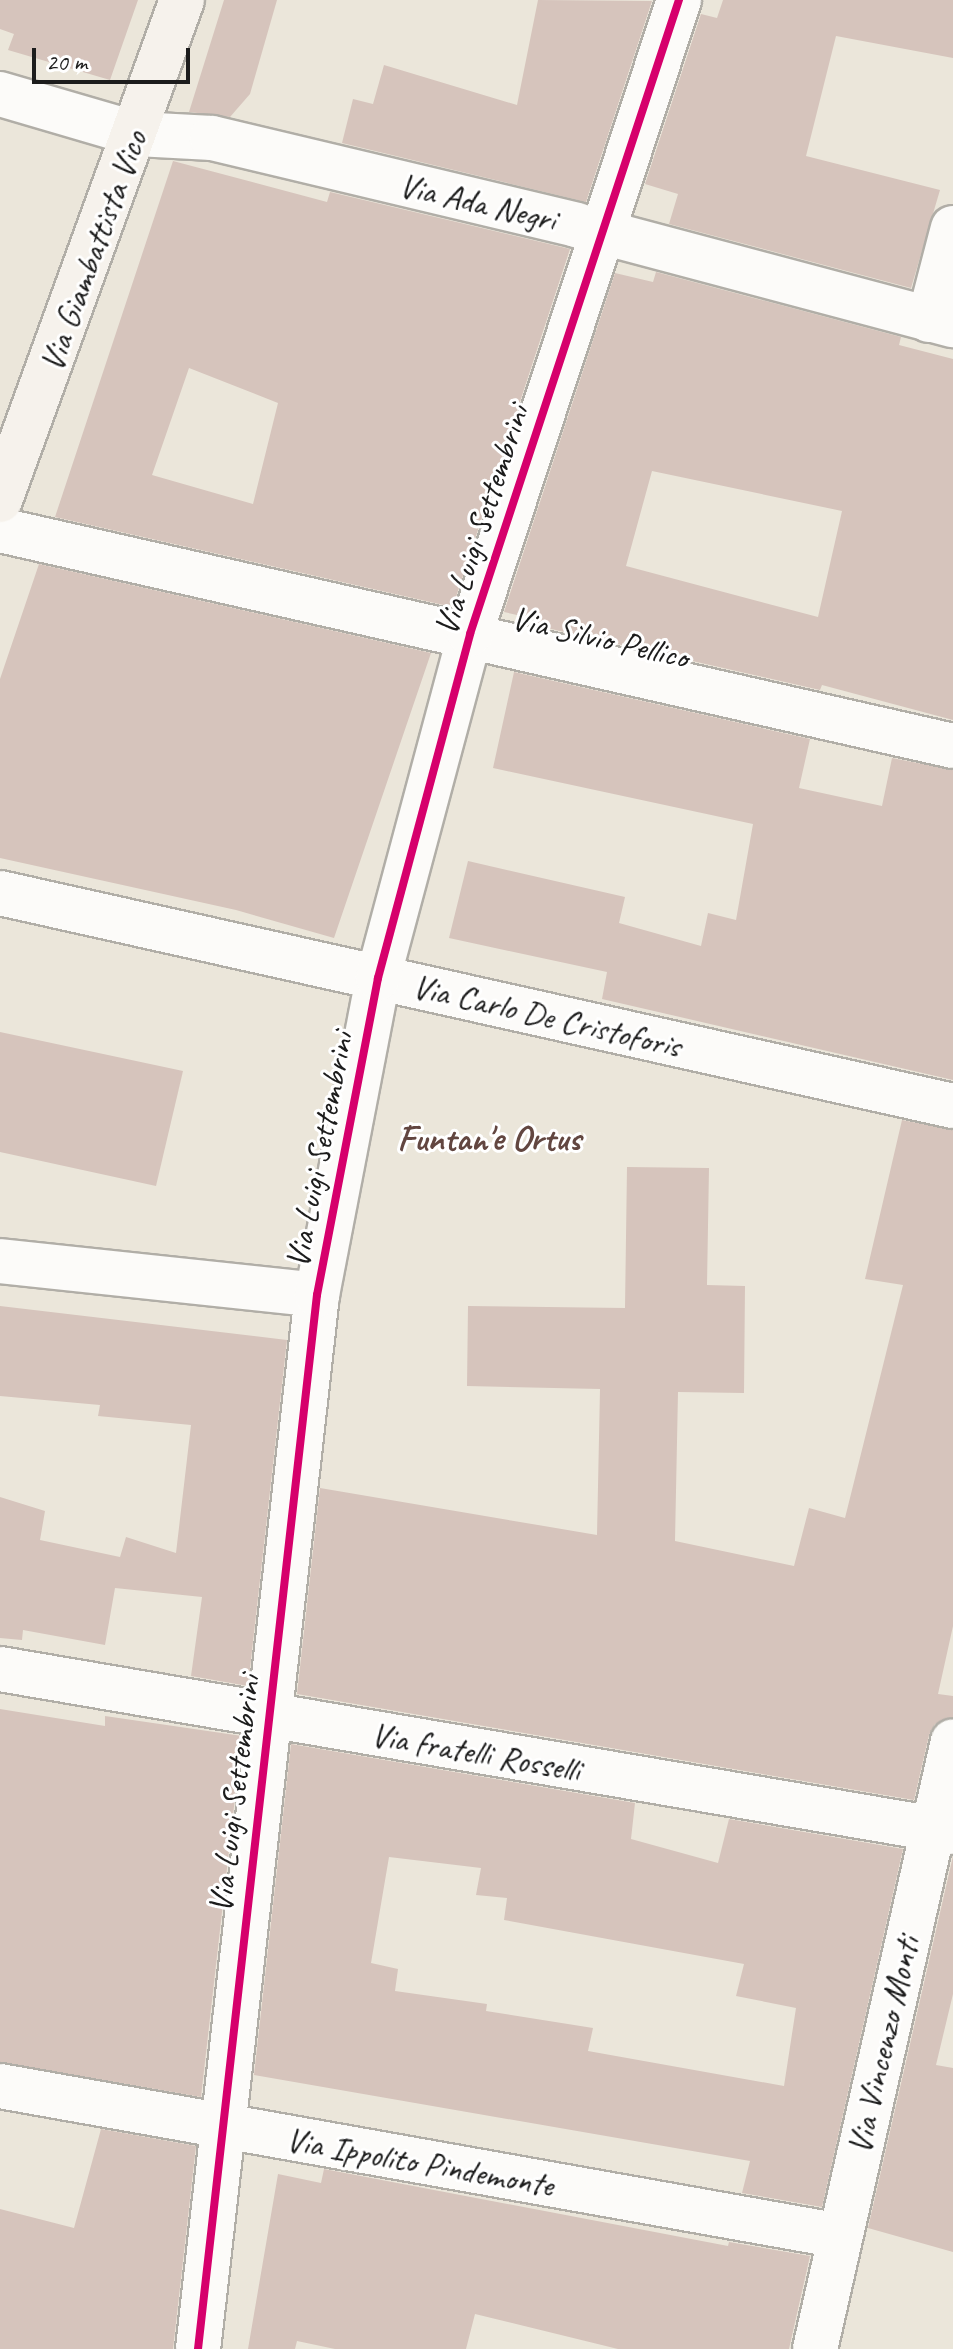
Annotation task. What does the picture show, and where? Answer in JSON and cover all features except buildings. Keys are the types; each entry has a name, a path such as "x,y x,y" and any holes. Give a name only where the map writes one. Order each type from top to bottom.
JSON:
{"street":[{"name":"Via Giambattista Vico","path":"0,500 137,134 182,0"},
{"name":"Via Luigi Settembrini","path":"198,2349 220,2127 317,1295 378,978 470,634 679,0"},
{"name":"Via Ada Negri","path":"0,94 137,134 212,138 601,232 941,323"},
{"path":"941,323 953,228"},
{"name":"Via Silvio Pellico","path":"0,530 470,634 953,746"},
{"name":"Via Carlo De Cristoforis","path":"0,893 953,1106"},
{"path":"0,1261 317,1295"},
{"name":"Via fratelli Rosselli","path":"0,1669 942,1831"},
{"name":"Via Vincenzo Monti","path":"815,2349 840,2236 942,1831 953,1741"},
{"name":"Via Ippolito Pindemonte","path":"0,2086 840,2236"}],"cycle path":[{"path":"198,2349 317,1295 378,978 470,634 679,0"}],"district":[{"name":"Funtan'e Ortus","path":"489,1139"}]}
